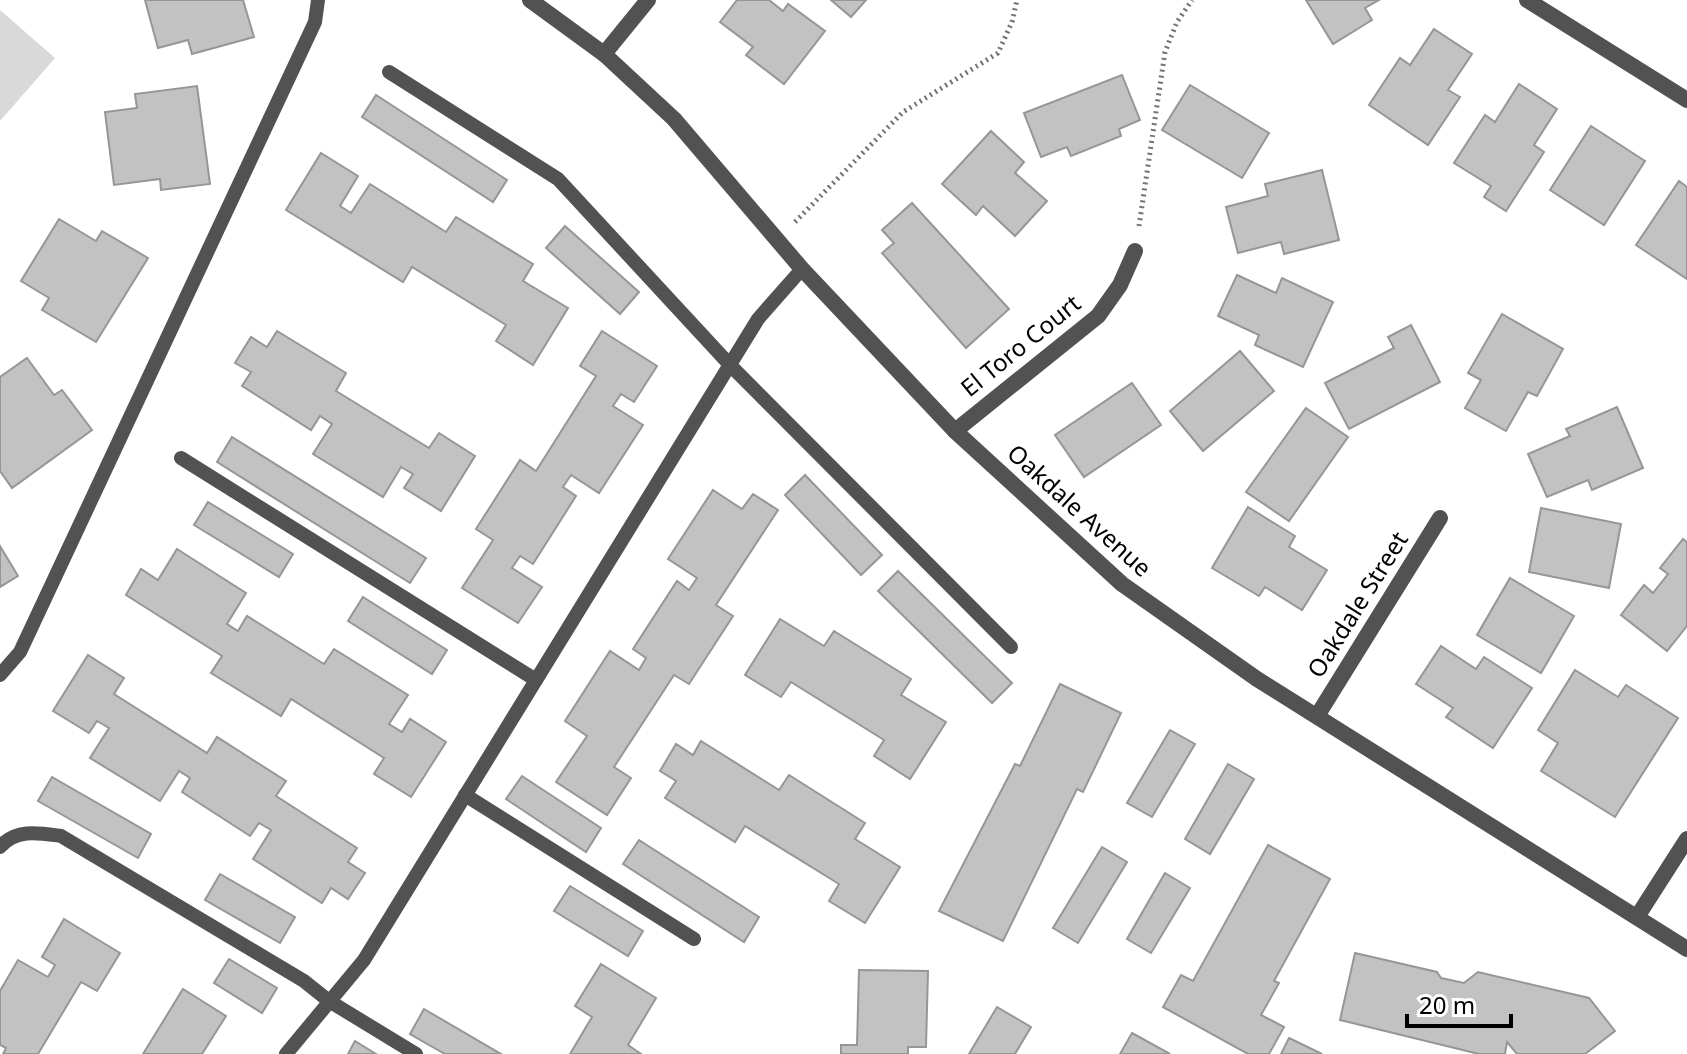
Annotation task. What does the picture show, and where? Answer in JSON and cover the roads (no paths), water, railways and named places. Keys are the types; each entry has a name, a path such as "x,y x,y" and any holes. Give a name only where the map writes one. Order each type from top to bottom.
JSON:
{"street":[{"name":"Oakdale Avenue","path":"530,0 604,54 674,119 802,269 955,431 1122,584 1257,679 1687,949"},
{"path":"604,54 648,0"},
{"path":"1527,0 1687,100"},
{"name":"El Toro Court","path":"955,431 1098,316 1120,285 1135,251"},
{"name":"Oakdale Street","path":"1317,716 1440,518"},
{"path":"1637,917 1687,839"}],"lane":[{"path":"0,675 20,652 315,22 318,0"},
{"path":"389,72 558,179 730,365 1011,647"},
{"path":"286,1054 364,960 758,319 802,269"},
{"path":"181,458 536,680"},
{"path":"465,795 694,939"},
{"path":"0,847 5,841 30,832 61,836 304,981 329,1001 416,1054"}]}
